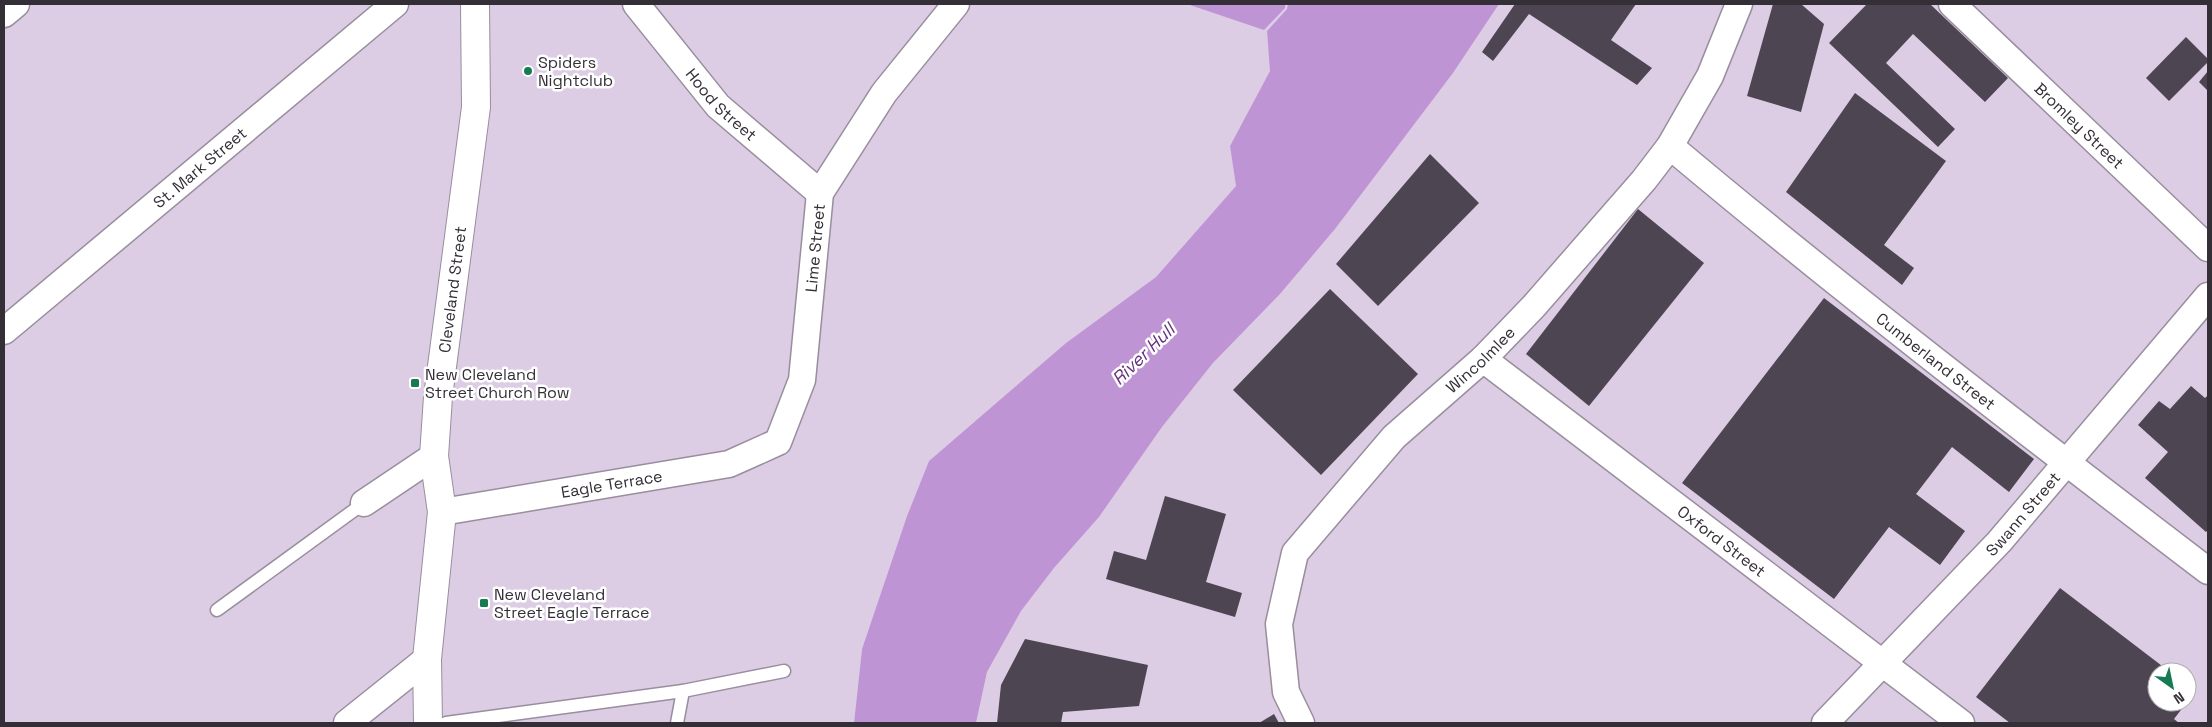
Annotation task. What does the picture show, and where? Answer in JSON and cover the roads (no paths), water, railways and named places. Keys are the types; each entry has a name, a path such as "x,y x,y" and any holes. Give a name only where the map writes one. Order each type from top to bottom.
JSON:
{"main road":[{"name":"Cleveland Street","path":"428,723 427,659 442,512 434,456 438,397 476,107 475,4"}],"street":[{"path":"4,14 16,4"},
{"name":"St. Mark Street","path":"4,331 395,4"},
{"name":"Hood Street","path":"636,4 718,106 820,193"},
{"name":"Lime Street","path":"778,442 802,380 820,193 884,93 956,4"},
{"name":"Wincolmlee","path":"1301,723 1286,692 1279,624 1295,553 1394,437 1482,359 1534,306 1644,180 1670,146 1710,76 1738,4"},
{"name":"Bromley Street","path":"1952,4 2208,248"},
{"name":"Cumberland Street","path":"1670,146 1785,242 2208,571"},
{"name":"Swann Street","path":"1825,723 1999,542 2068,464 2208,296"},
{"name":"Oxford Street","path":"1482,359 1961,723"},
{"name":"Eagle Terrace","path":"442,512 728,464 778,442"},
{"path":"364,503 434,456"},
{"path":"347,723 427,659"}],"lane":[{"path":"217,610 364,503"},
{"path":"446,723 683,691 784,671"},
{"path":"678,723 683,691"}],"water":[{"path":"1187,4 1285,4 1285,8 1264,30"},
{"name":"River Hull","path":"1288,4 1499,4 1453,73 1335,229 1280,294 1213,363 1162,427 1099,517 1054,568 1021,611 987,672 976,723 854,723 862,649 907,516 929,461 1066,343 1156,277 1236,186 1230,146 1270,71 1267,31 1287,9"}],"place":[{"name":"Spiders Nightclub","path":"528,71"},
{"name":"New Cleveland Street Church Row","path":"415,383"},
{"name":"New Cleveland Street Eagle Terrace","path":"484,603"}]}
